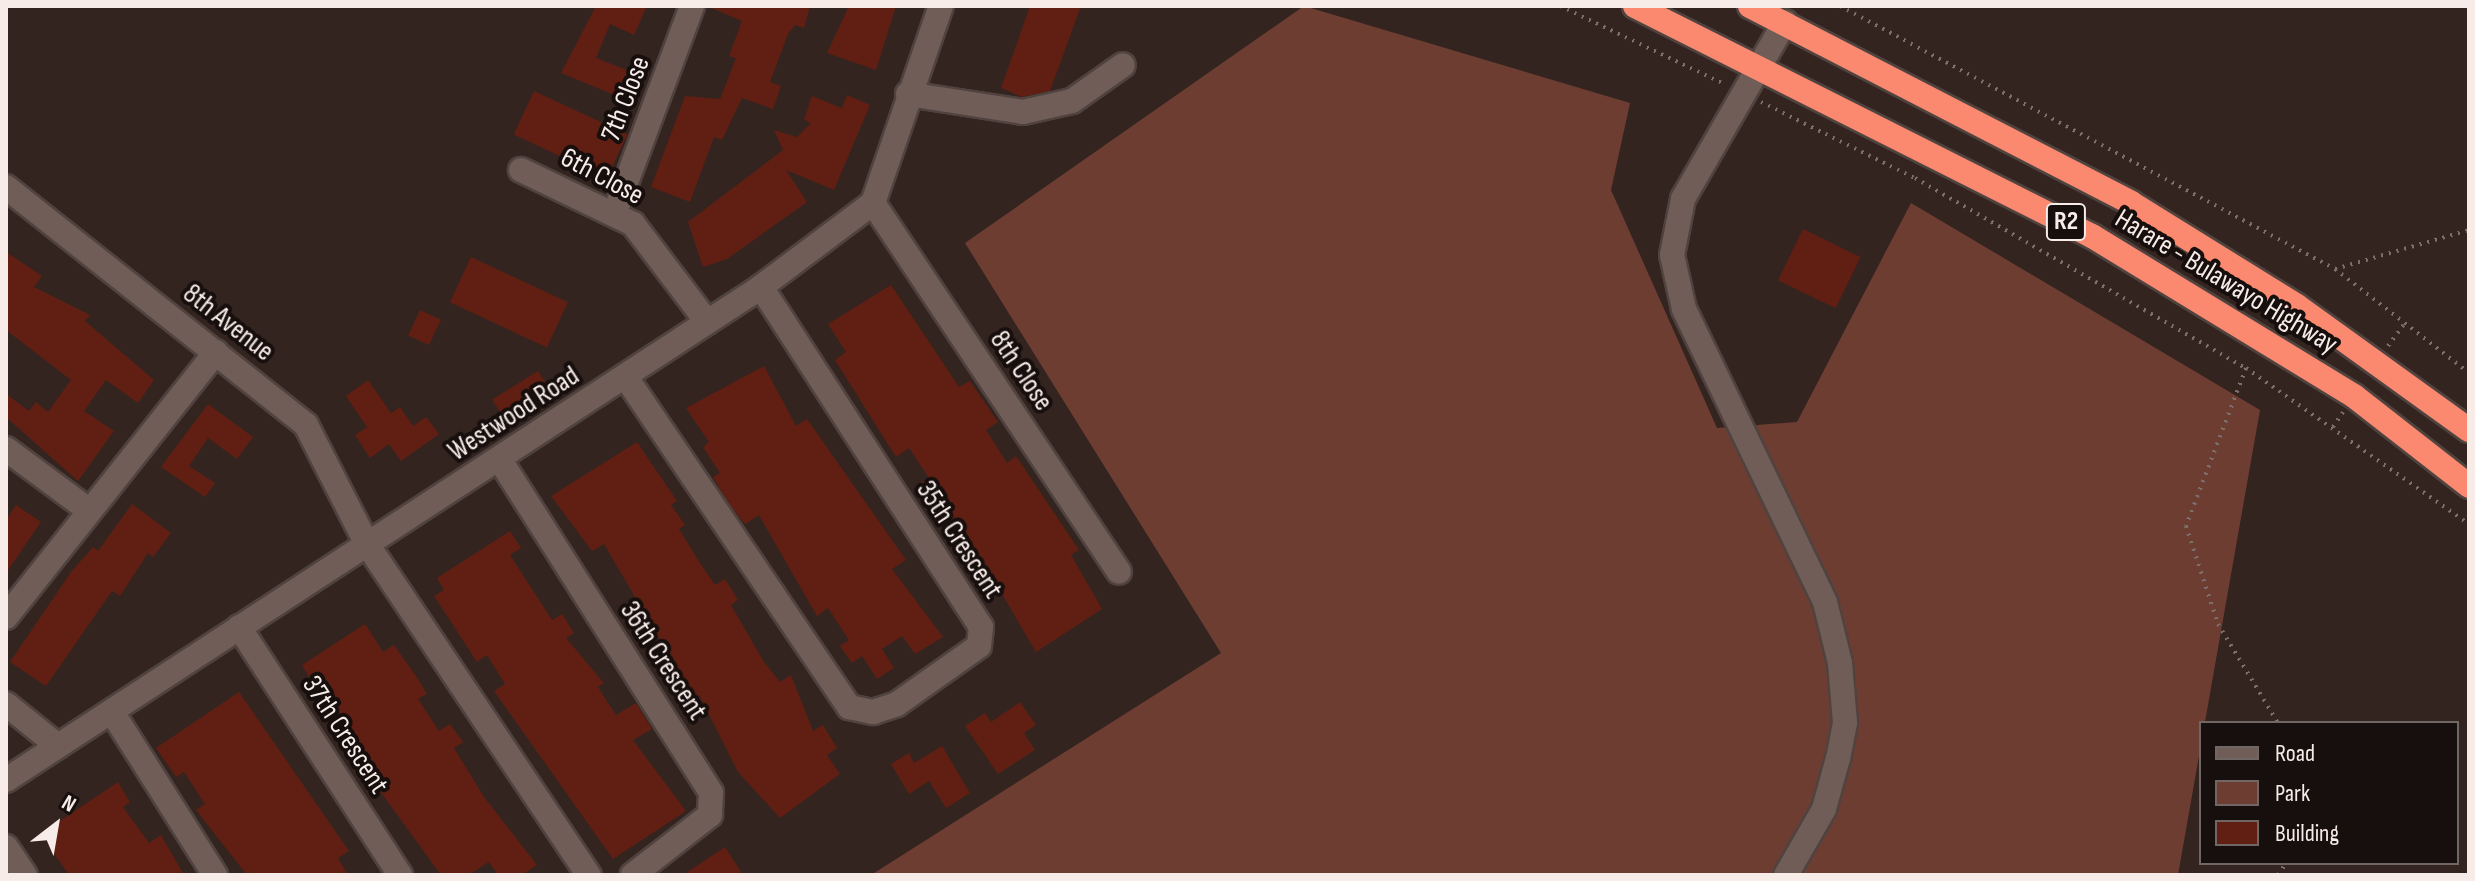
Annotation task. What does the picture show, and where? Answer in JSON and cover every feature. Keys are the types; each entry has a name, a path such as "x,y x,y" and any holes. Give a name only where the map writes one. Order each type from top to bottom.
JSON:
{"highway":[{"name":"Harare - Bulawayo Highway","path":"1635,6 1974,171 2190,293 2354,396 2469,486"},
{"name":"Harare - Bulawayo Highway","path":"1750,6 2131,203 2297,306 2469,430"}],"street":[{"name":"7th Close","path":"615,212 692,6"},
{"path":"873,203 908,94 941,6"},
{"path":"1785,22 1749,96 1683,199 1672,255 1684,309 1819,587 1840,663 1845,723 1838,758 1824,809 1786,875"},
{"path":"908,94 1023,112 1072,101 1123,65"},
{"name":"6th Close","path":"521,170 615,212 633,224 707,322"},
{"name":"8th Avenue","path":"6,187 306,425 367,544"},
{"name":"Westwood Road","path":"6,780 761,287 873,203"},
{"name":"8th Close","path":"873,203 1119,572"},
{"name":"35th Crescent","path":"625,376 849,707 873,712 897,704 979,646 981,627 761,287"},
{"path":"6,617 87,509 216,352"},
{"path":"6,449 87,509"},
{"name":"36th Crescent","path":"500,460 711,793 710,815 633,875"},
{"path":"367,544 589,875"},
{"name":"37th Crescent","path":"239,627 400,875"},
{"path":"6,704 58,746"},
{"path":"112,712 215,875"},
{"path":"6,847 25,875"}],"path":[{"path":"1560,6 1915,178 2246,368 2469,524"},
{"path":"1840,6 2335,269 2467,371"},
{"path":"2335,269 2469,230"},
{"path":"2246,368 2186,526 2218,624 2277,721"}],"green space":[{"path":"1304,6 1630,103 1611,190 1717,428 1797,422 1911,203 2260,410 2205,721 2199,721 2199,756 2178,875 871,875 1221,653 965,243"}],"building":[{"path":"596,6 647,6 634,35 610,24 596,58 632,72 622,98 561,73"},
{"path":"707,6 810,6 804,28 795,25 788,34 770,82 781,86 773,109 742,98 722,140 714,137 690,202 651,187 685,96 720,99 736,58 729,56 742,21"},
{"path":"849,6 896,6 876,70 827,53"},
{"path":"1030,6 1081,6 1050,91 1022,97 1001,88"},
{"path":"534,91 627,135 607,178 514,135"},
{"path":"847,95 870,105 834,190 786,170 807,202 727,259 703,267 688,222 783,150 774,130 797,137 811,123 804,120 812,96 842,108"},
{"path":"1803,229 1861,257 1836,308 1778,280"},
{"path":"6,252 42,276 34,287 90,315 85,321 154,380 138,403 106,380 84,411 114,431 78,481 6,417 6,394 29,411 36,402 48,412 71,380 6,330"},
{"path":"471,257 568,302 547,348 450,302"},
{"path":"891,285 959,387 970,381 998,422 986,430 1007,463 1016,456 1079,550 1071,555 1102,609 1036,652 975,548 969,552 936,511 920,483 929,478 909,448 896,457 835,360 846,352 828,324"},
{"path":"420,310 441,320 429,345 408,335"},
{"path":"764,366 796,426 807,419 906,560 892,569 943,637 915,654 902,636 882,649 894,668 877,679 862,656 852,663 840,646 849,640 828,608 817,616 759,515 745,524 729,504 713,477 720,473 703,447 709,442 686,408"},
{"path":"538,371 548,387 502,416 492,400"},
{"path":"368,380 391,413 400,407 413,426 426,417 439,434 401,461 389,444 370,458 355,435 367,427 346,396"},
{"path":"208,404 253,437 237,459 208,438 189,466 215,483 205,497 161,467"},
{"path":"637,442 677,501 671,505 685,525 679,529 700,563 715,585 725,579 738,600 731,605 764,662 780,682 791,675 813,731 823,725 837,748 827,755 840,774 780,818 738,772 699,695 687,702 658,655 666,650 604,544 592,551 551,496"},
{"path":"132,504 171,533 153,557 148,553 120,596 112,591 46,686 10,662 71,572 93,547 98,551"},
{"path":"16,505 41,522 6,573 6,520"},
{"path":"510,531 521,548 510,555 552,620 562,614 574,633 566,638 604,683 598,687 616,715 636,703 652,729 633,740 686,811 613,859 494,691 505,684 487,655 477,662 434,596 444,590 437,578"},
{"path":"365,624 383,652 394,645 427,694 418,699 439,731 450,724 463,742 454,748 484,797 537,865 522,875 498,875 489,862 469,875 441,875 382,794 356,736 338,711 332,715 302,665"},
{"path":"239,692 349,851 338,858 348,875 247,875 196,810 205,804 184,772 176,777 156,748"},
{"path":"1020,702 1036,725 1024,733 1035,750 998,774 965,726 985,713 991,722"},
{"path":"942,746 970,793 946,808 929,781 909,794 891,764 909,753 914,763"},
{"path":"118,782 130,802 123,807 149,843 161,835 184,875 69,875 48,845 56,840 48,829"},
{"path":"725,847 743,875 683,875"}]}
